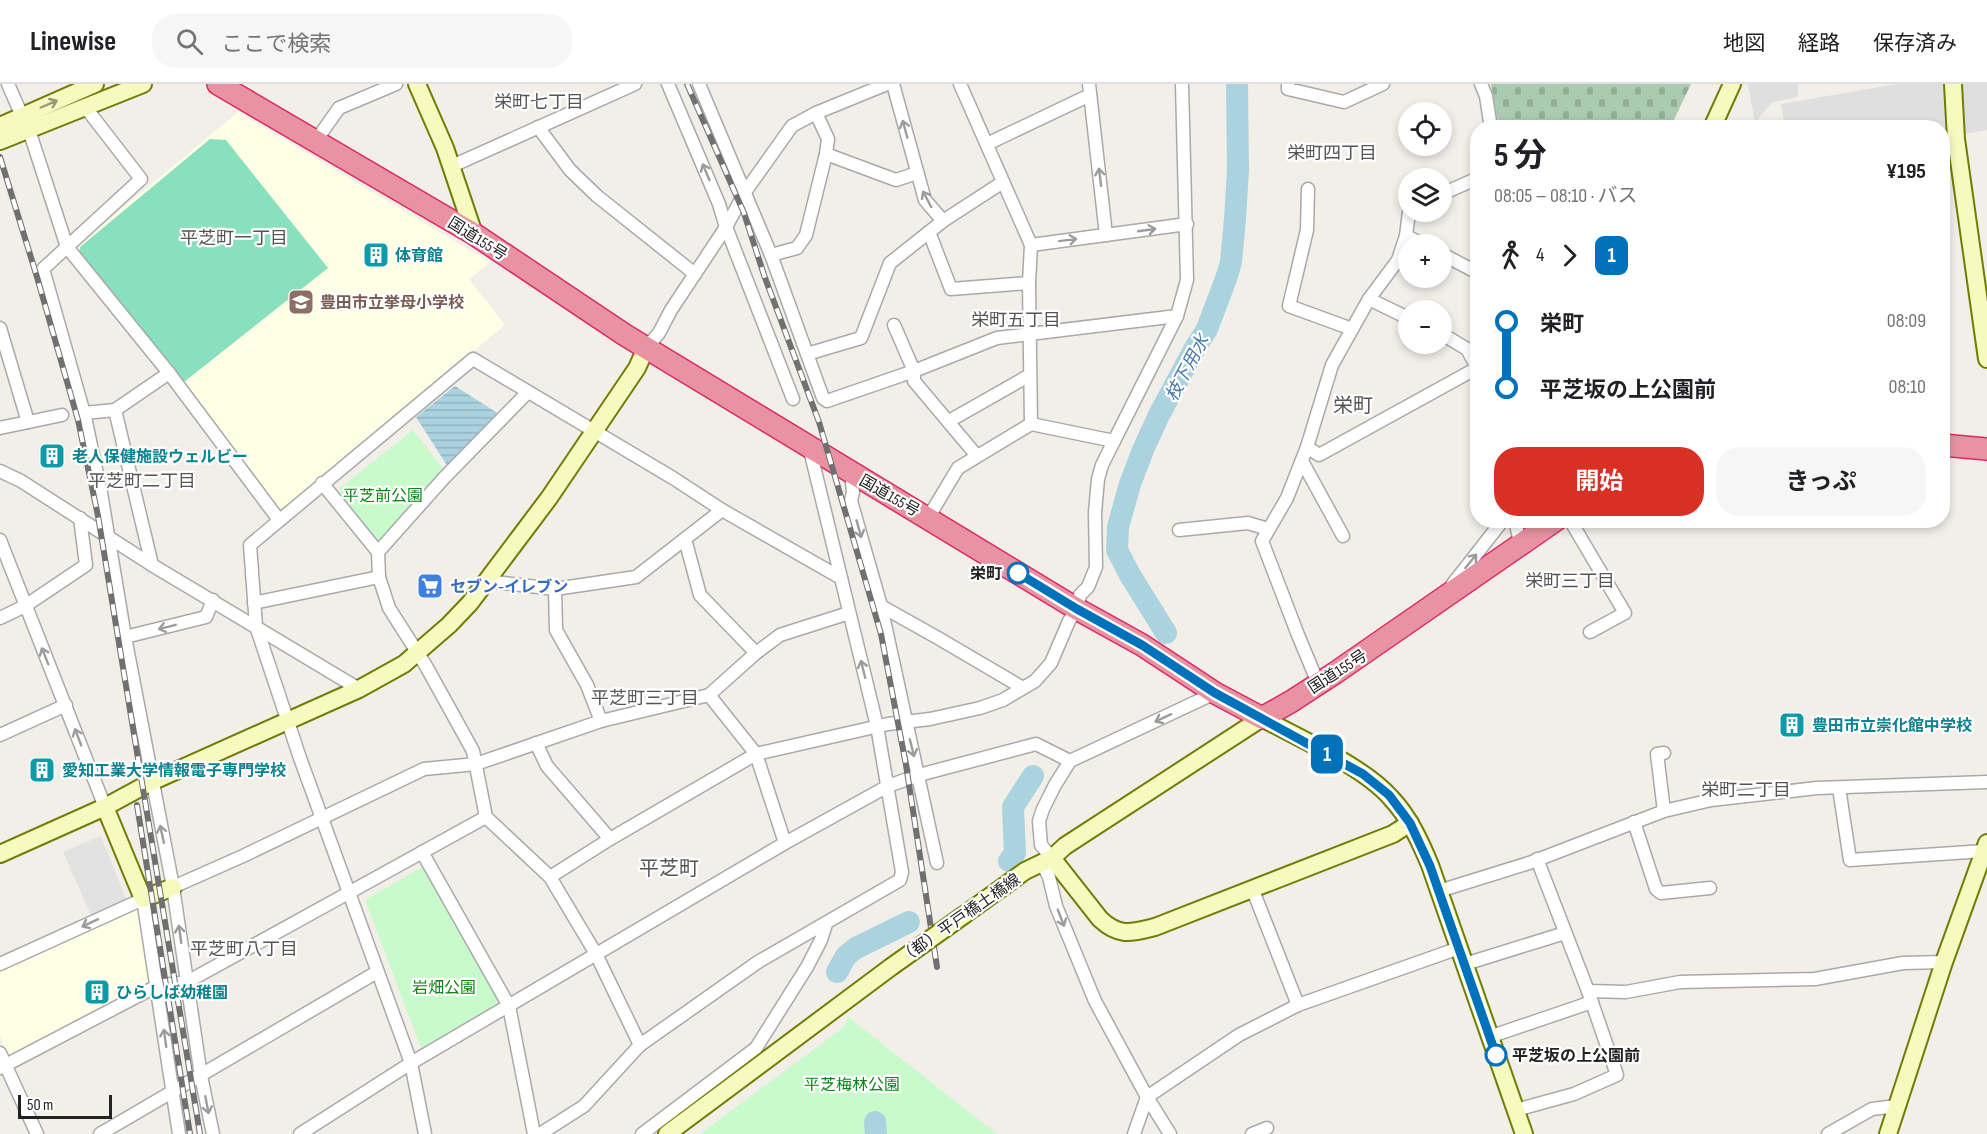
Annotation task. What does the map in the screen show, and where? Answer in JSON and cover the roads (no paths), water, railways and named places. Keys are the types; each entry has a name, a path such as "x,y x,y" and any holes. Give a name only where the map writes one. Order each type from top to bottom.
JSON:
{"highway":[{"name":"国道155号","path":"218,84 474,234 646,348 1077,609 1142,645 1215,693 1262,718 1292,701 1521,547 1546,528"},
{"path":"1950,446 1987,449"}],"street":[{"path":"8,84 25,123 67,247 169,373 279,520"},
{"path":"0,141 25,123 95,84"},
{"path":"0,126 25,123 86,108 143,84"},
{"path":"315,142 339,108 396,84"},
{"path":"417,84 452,166 474,234"},
{"path":"452,166 635,84"},
{"path":"668,84 719,204 793,399"},
{"path":"699,84 771,255 823,398 827,401 914,371 997,338 1177,316"},
{"path":"0,854 105,807 151,782 359,689 404,664 417,654 450,625 488,581 549,498 637,368 646,348 659,333 671,310 726,227 745,192 792,126 816,113 887,84"},
{"path":"893,84 925,201 943,222"},
{"path":"960,84 1030,245 1031,424"},
{"path":"550,877 610,839 756,754 905,720 930,719 980,708 1004,700 1035,681 1050,663 1077,609 1080,595 1088,586 1096,567 1095,513 1098,478 1102,465 1177,316 1187,279 1182,84"},
{"path":"1288,84 1288,89 1344,102 1359,89 1383,84"},
{"path":"1481,84 1486,96 1490,120"},
{"path":"1716,120 1732,84"},
{"path":"1950,127 1953,84"},
{"path":"987,144 1090,89 1106,235"},
{"path":"86,108 141,179 43,269 84,414 101,493 151,782 172,887 201,1076 213,1134"},
{"path":"771,255 797,248 806,235 828,139 816,113"},
{"path":"538,127 570,170 597,196 695,274"},
{"path":"1950,147 1987,359"},
{"path":"826,154 896,180 917,174"},
{"path":"807,354 861,338 890,263 943,222 1004,182"},
{"path":"1452,190 1470,182"},
{"path":"1308,189 1306,230 1289,306 1352,329"},
{"path":"1030,245 1187,224"},
{"path":"929,232 951,289 1029,283"},
{"path":"1452,259 1470,269"},
{"path":"1318,683 1263,541 1287,498 1302,461 1332,365 1369,299 1398,260"},
{"path":"1369,299 1398,313"},
{"path":"894,325 914,371 914,381 977,456"},
{"path":"0,328 28,422"},
{"path":"1452,340 1467,349 1470,355"},
{"path":"425,1134 411,1063 288,722 256,626 250,545 473,359 594,430 722,510 841,578"},
{"path":"84,414 115,410 169,373"},
{"path":"1307,447 1318,455 1470,373"},
{"path":"949,422 1030,375"},
{"path":"378,552 444,478 528,392"},
{"path":"115,410 152,565"},
{"path":"0,428 62,415"},
{"path":"928,518 958,468 1031,424 1114,441"},
{"path":"540,1134 584,1106 640,1045 758,962 900,880 902,872 877,726 809,445"},
{"path":"1302,461 1343,536"},
{"path":"0,471 21,481 152,565 359,689"},
{"path":"851,472 854,492 851,501 881,606 937,863"},
{"path":"322,483 378,552 379,577 389,608 473,751 486,817 550,877 596,954 640,1045"},
{"path":"488,581 555,589 636,577 722,510"},
{"path":"0,618 25,606 86,566 80,519"},
{"path":"1179,530 1248,524 1268,529"},
{"path":"1441,601 1497,528"},
{"path":"1517,528 1521,547"},
{"path":"1575,528 1625,613 1590,632"},
{"path":"685,539 700,595 756,653"},
{"path":"0,540 143,899 179,1134"},
{"path":"254,603 379,577"},
{"path":"555,589 556,630 587,685 601,721"},
{"path":"125,637 206,617 213,600"},
{"path":"881,606 1023,688"},
{"path":"0,964 243,856 424,769 476,764 601,721 709,696 780,634 849,613"},
{"path":"1170,1134 1095,1001 1056,906 1047,860 1041,845 1039,821 1051,793 1070,761 1215,693"},
{"path":"709,696 756,754 785,843"},
{"path":"0,735 66,705"},
{"path":"1262,718 1363,774 1389,795 1410,823 1423,848 1439,891 1524,1134"},
{"name":"（都）平戸橋土橋線","path":"667,1134 891,967 1025,871 1047,860 1262,718"},
{"path":"536,743 547,766 610,839"},
{"path":"300,1134 411,1063 785,843 888,786 919,775 1036,744 1070,761"},
{"path":"1664,753 1657,754 1665,811"},
{"path":"1439,891 1537,859 1665,811 1711,800 1752,794 1839,788 1987,782"},
{"path":"1839,788 1850,860 1985,847 1944,962 1888,1134"},
{"path":"37,1134 2,1062 157,986 187,982 486,817"},
{"path":"1634,822 1656,889 1661,893 1710,888"},
{"path":"1047,860 1100,918 1117,931 1135,932 1155,927 1393,834 1410,823"},
{"path":"422,852 509,1006 534,1134"},
{"path":"1516,1110 1574,1094 1617,1075 1590,996 1537,859"},
{"path":"1252,888 1298,1005"},
{"path":"642,1134 756,1048 807,967 821,940 826,924"},
{"path":"1465,964 1565,933"},
{"path":"1134,1134 1147,1096 1239,1035 1298,1005 1459,948"},
{"path":"1489,1037 1590,996 1680,982 1815,979 1903,963 1944,962"},
{"path":"100,1134 377,972"},
{"path":"1828,1134 1872,1110 1897,1106"},
{"path":"1252,1134 1267,1128"}],"water":[{"path":"455,386 499,414 448,467 416,417"}],"waterway":[{"name":"枝下用水","path":"1166,633 1117,550 1118,527 1130,484 1143,450 1159,415 1207,329 1231,262 1238,170 1237,84"},
{"name":"枝下用水","path":"1009,861 1015,853 1013,807 1033,776"},
{"name":"枝下用水","path":"837,972 846,956 856,948 909,922"},
{"name":"枝下用水","path":"875,1122 876,1134"}],"railway":[{"path":"687,84 744,213 764,275 819,422 881,634 906,765 937,967"},
{"path":"0,157 78,420 98,516 200,1134"},
{"path":"137,805 190,1134"}],"place":[{"name":"体育館","path":"376,255"},
{"name":"豊田市立挙母小学校","path":"301,302"},
{"name":"老人保健施設ウェルビー","path":"52,456"},
{"name":"栄町","path":"1018,573"},
{"name":"セブン-イレブン","path":"430,586"},
{"name":"豊田市立崇化館中学校","path":"1792,725"},
{"name":"愛知工業大学情報電子専門学校","path":"42,770"},
{"name":"ひらしば幼稚園","path":"97,992"},
{"name":"平芝坂の上公園前","path":"1496,1055"}],"district":[{"name":"栄町七丁目","path":"539,102"},
{"name":"栄町四丁目","path":"1332,153"},
{"name":"平芝町一丁目","path":"234,238"},
{"name":"栄町五丁目","path":"1016,320"},
{"name":"栄町","path":"1353,405"},
{"name":"平芝町二丁目","path":"142,481"},
{"name":"栄町三丁目","path":"1570,581"},
{"name":"平芝町三丁目","path":"645,698"},
{"name":"栄町二丁目","path":"1746,790"},
{"name":"平芝町","path":"669,868"},
{"name":"平芝町八丁目","path":"244,949"}],"park label":[{"name":"平芝前公園","path":"383,495"},
{"name":"岩畑公園","path":"444,987"},
{"name":"平芝梅林公園","path":"852,1084"}]}
